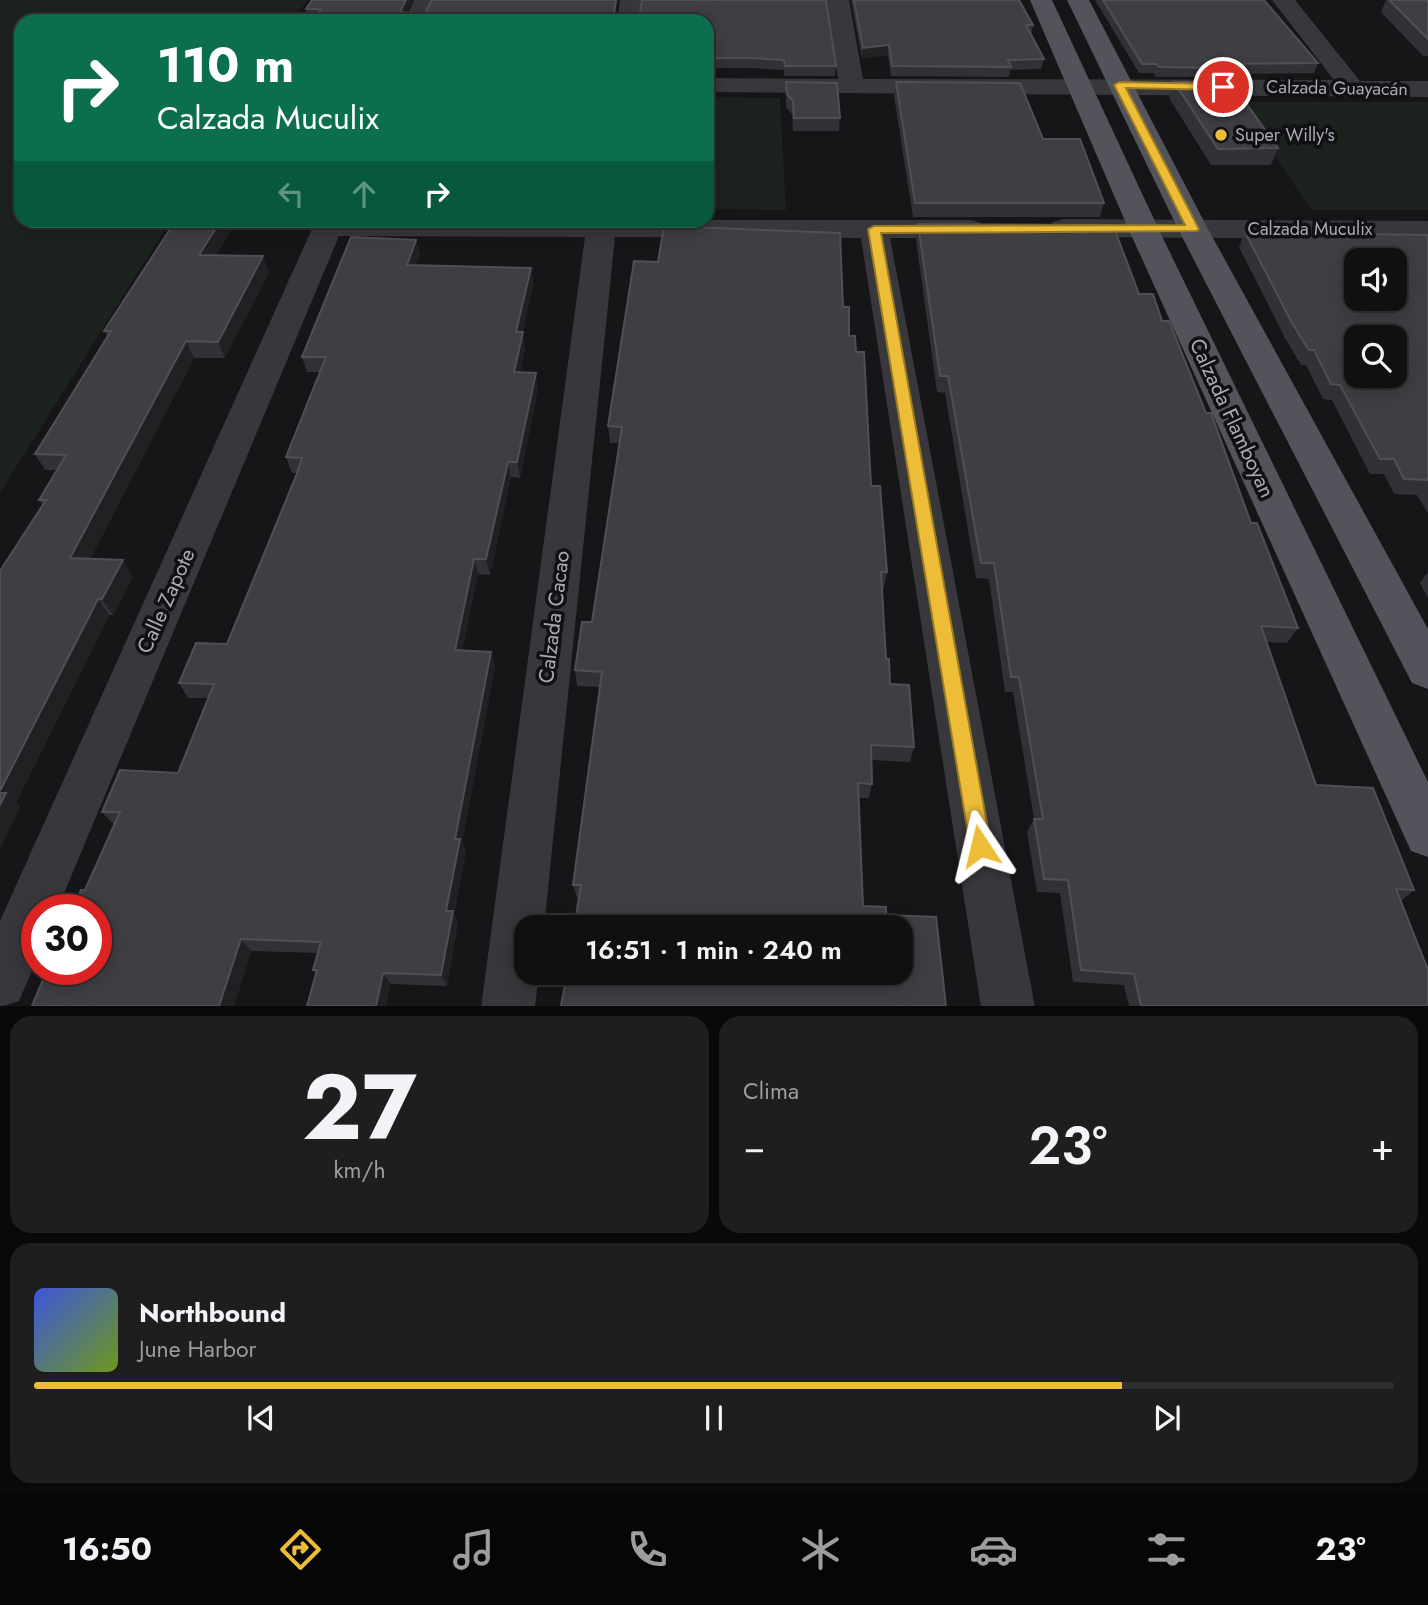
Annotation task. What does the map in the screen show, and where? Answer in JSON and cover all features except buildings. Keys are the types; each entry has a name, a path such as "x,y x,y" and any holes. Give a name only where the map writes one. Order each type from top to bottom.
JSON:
{"main road":[{"name":"Calzada Flamboyan","path":"1041,0 1143,228 1428,834"},
{"path":"1078,0 1193,229 1428,670"}],"street":[{"path":"838,0 852,86"},
{"path":"1283,0 1354,89"},
{"path":"714,85 1081,88"},
{"name":"Calzada Guayacán","path":"1081,88 1119,85 1428,89"},
{"name":"Calle Zapote","path":"0,982 328,228"},
{"path":"601,228 995,229"},
{"name":"Calzada Cacao","path":"508,1006 601,228"},
{"path":"1035,229 1143,228"},
{"name":"Calzada Muculix","path":"1143,228 1428,230"},
{"path":"874,229 1008,1006"}],"shaded area":[{"path":"0,0 307,0 298,14 14,14 14,228 166,228 0,493"},
{"path":"714,97 780,98 786,210 714,209"},
{"path":"1239,102 1428,102 1428,210 1311,210"}],"place":[{"name":"Super Willy's","path":"1221,135"}],"route":[{"path":"980,846 874,229 1193,229 1119,85 1223,87"}]}
